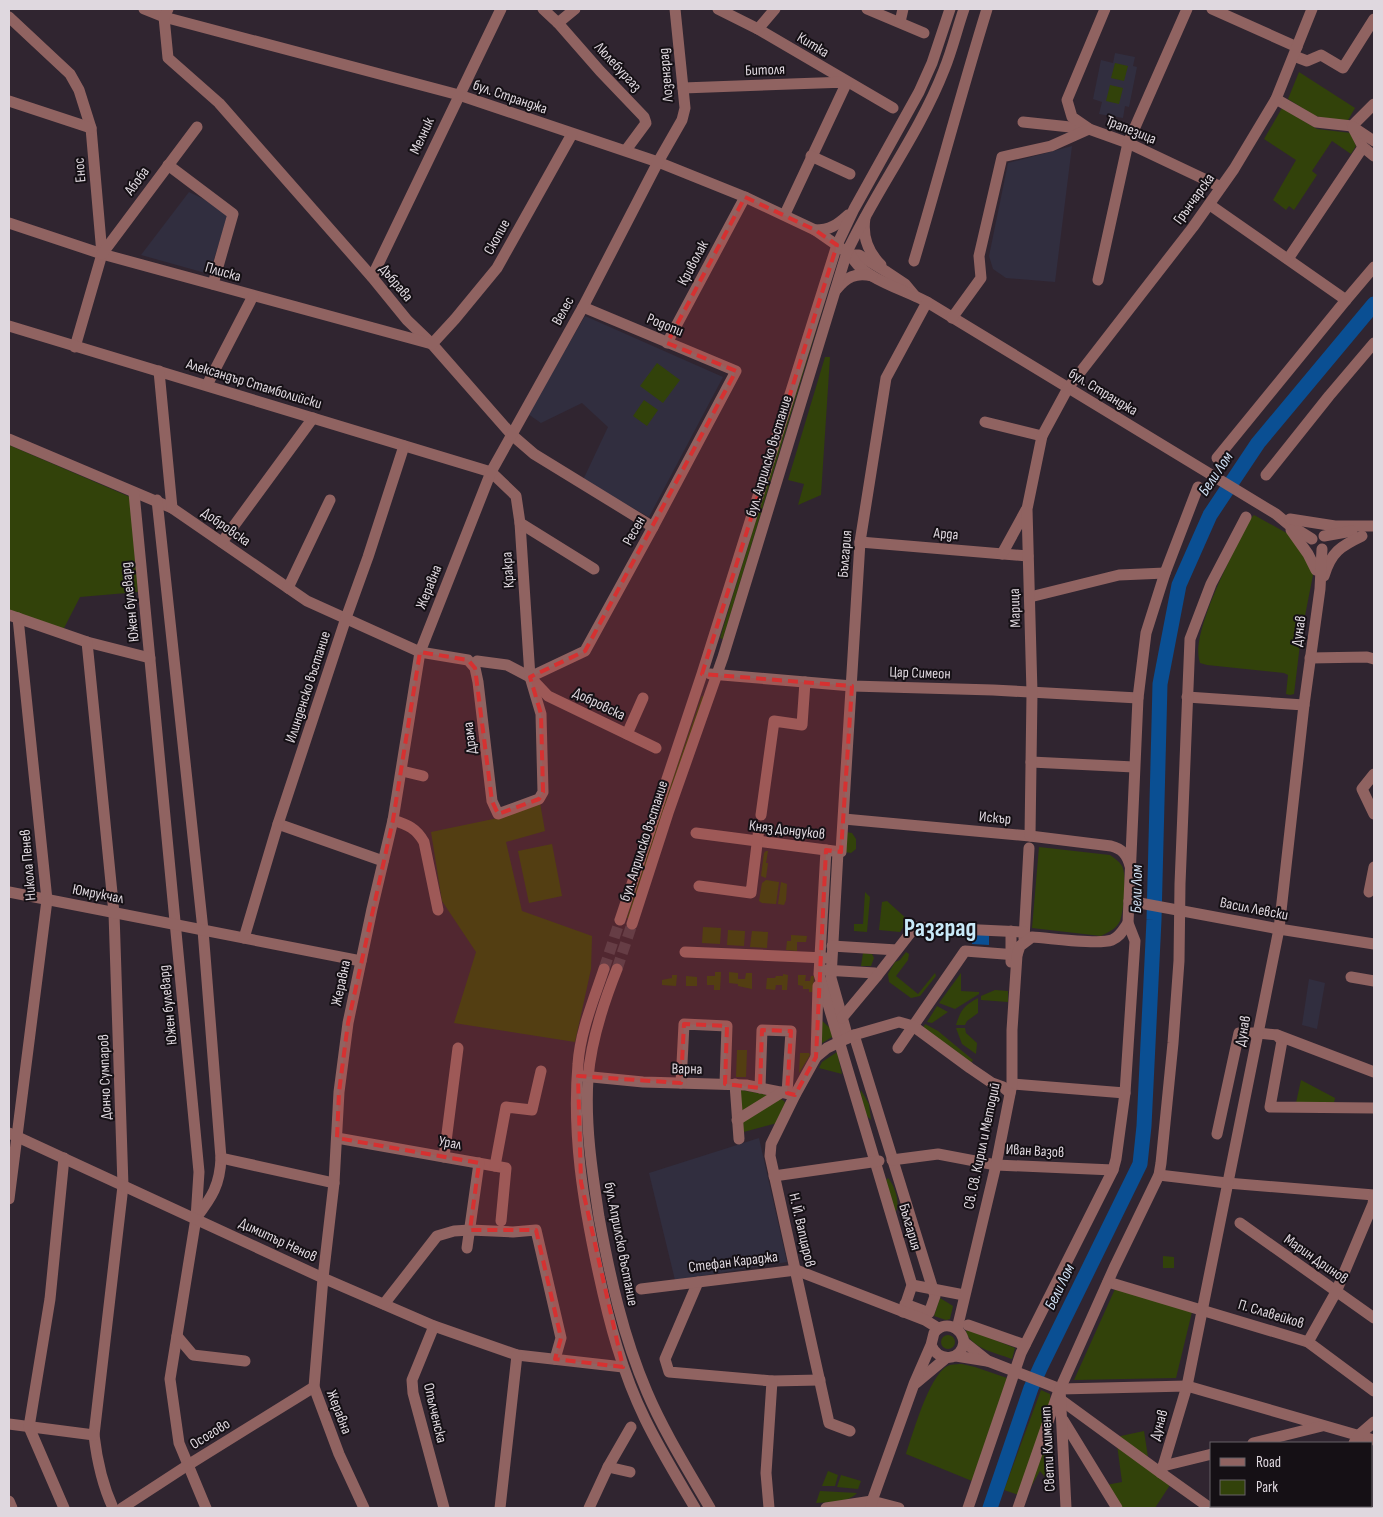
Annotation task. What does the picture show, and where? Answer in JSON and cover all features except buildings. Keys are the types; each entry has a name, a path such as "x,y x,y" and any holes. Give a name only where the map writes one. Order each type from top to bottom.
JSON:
{"street":[{"name":"бул. Странджа","path":"144,9 166,13 458,95 572,134 626,150 785,214 815,230 849,253 859,255 901,292 927,302 1319,541"},
{"name":"Мелник","path":"372,277 500,9"},
{"name":"Люлебургаз","path":"543,9 644,117 646,123 626,150"},
{"path":"558,23 575,9"},
{"name":"Лозенград","path":"658,162 682,120 685,108 675,9"},
{"name":"Китка","path":"718,9 893,108"},
{"path":"758,30 775,9"},
{"path":"867,9 924,33"},
{"path":"900,22 903,9"},
{"name":"бул. Априлско въстание","path":"620,920 702,674 837,245 854,209 919,92 932,63 950,9"},
{"name":"бул. Априлско въстание","path":"632,924 668,813 717,675 835,291 867,213 931,98 944,70 964,9"},
{"path":"914,261 987,9"},
{"path":"952,318 981,278 979,256 1002,157 1051,146 1089,130 1072,117 1067,100 1105,9"},
{"path":"1098,280 1128,143 1187,9"},
{"path":"1212,9 1296,51 1307,61 1321,55 1343,68 1374,19"},
{"name":"Грънчарска","path":"1068,388 1222,188 1276,99 1312,9"},
{"name":"Дъбрава","path":"166,13 168,58 219,103 372,277 407,320 432,344 512,435 534,454 653,527"},
{"name":"Енос","path":"9,17 70,74 79,90 91,128 102,254 75,347"},
{"path":"785,214 847,82"},
{"name":"Битоля","path":"683,88 847,82"},
{"path":"1276,99 1316,122 1352,126 1374,141"},
{"path":"9,101 91,128"},
{"path":"1352,126 1374,104"},
{"name":"Трапезица","path":"1023,122 1089,130 1128,143 1222,188"},
{"path":"1352,126 1363,147 1374,156"},
{"name":"Абоба","path":"102,254 197,127"},
{"name":"Скопие","path":"432,344 497,268 572,134"},
{"path":"1288,259 1363,147"},
{"path":"811,156 850,174"},
{"name":"Велес","path":"491,472 582,307 658,162"},
{"path":"168,165 233,214 213,284"},
{"name":"Криволак","path":"667,343 745,197"},
{"path":"1210,205 1346,300"},
{"path":"815,230 833,228 854,209"},
{"path":"835,291 842,283 853,276 864,274 882,275 866,243 864,224 867,213"},
{"name":"Плиска","path":"9,223 102,254 432,344"},
{"path":"1217,458 1374,267"},
{"path":"207,385 253,296"},
{"name":"България","path":"844,820 860,542 886,378 927,302"},
{"name":"Родопи","path":"582,307 736,370"},
{"path":"394,335 407,320"},
{"name":"Александър Стамболийски","path":"9,326 491,472"},
{"path":"1266,475 1372,346"},
{"name":"Ресен","path":"530,678 585,651 736,370"},
{"path":"159,371 172,508"},
{"name":"Марица","path":"1025,938 1030,842 1032,693 1027,508 1042,436 1068,388"},
{"path":"222,542 314,418"},
{"path":"985,422 1042,436"},
{"name":"Добровска","path":"9,439 134,493 157,500 172,508 307,601 420,652 507,665 530,678 548,696 656,748"},
{"name":"Илинденско въстание","path":"244,938 278,824 404,446"},
{"name":"Кракра","path":"491,472 516,496 520,523 530,678 541,714 543,792 539,799 498,814"},
{"name":"Жеравна","path":"360,1507 314,1387 323,1278 334,1183 339,1092 348,1023 372,909 394,820 420,652 491,472"},
{"path":"842,1018 915,926 1012,931 1025,938 1099,941 1111,940 1120,935 1128,923 1135,902 1131,868 1133,781 1138,698 1146,633 1165,573 1198,487"},
{"name":"Южен булевард","path":"134,493 178,925 199,1172 196,1218 170,1379 179,1443 206,1508"},
{"path":"157,500 221,1158 221,1172 212,1198 196,1218"},
{"path":"288,588 330,500"},
{"path":"1002,554 1027,508"},
{"path":"1018,1508 1060,1392 1108,1282 1159,1175 1174,1034 1179,961 1175,909 1190,639 1210,584 1246,517"},
{"path":"1289,522 1374,528"},
{"path":"1289,522 1316,570"},
{"path":"520,523 594,569"},
{"path":"1320,592 1328,564 1334,554 1343,546 1374,528"},
{"path":"1319,541 1340,534 1374,528"},
{"path":"1319,541 1362,536"},
{"name":"Дунав","path":"1319,541 1316,570 1320,592"},
{"name":"Дунав","path":"1162,1470 1187,1386 1279,929 1304,705 1320,592 1319,541"},
{"name":"Арда","path":"860,542 1028,556"},
{"path":"1030,597 1120,575 1165,573"},
{"path":"13,616 87,642 150,658"},
{"name":"Никола Пенев","path":"9,1199 12,1134 47,900 13,616"},
{"name":"Дончо Сумпаров","path":"87,642 114,913 123,1186 94,1435 104,1487 113,1508"},
{"path":"1310,658 1367,657 1374,659"},
{"name":"Драма","path":"472,661 478,682 492,801 498,814"},
{"name":"Цар Симеон","path":"702,674 852,686 993,690 1138,698"},
{"path":"761,814 774,721 802,725 805,682"},
{"path":"627,734 643,698"},
{"path":"1187,698 1304,705"},
{"path":"1031,762 1134,767"},
{"path":"402,772 423,776"},
{"path":"1374,774 1362,788 1374,814"},
{"path":"394,820 409,825 418,832 424,842 438,910"},
{"name":"Искър","path":"844,820 1030,842 1119,848 1125,854 1131,868"},
{"name":"Княз Дондуков","path":"696,833 841,852 844,820"},
{"path":"278,824 384,861"},
{"path":"699,886 751,893 759,828"},
{"name":"България","path":"824,966 832,946 834,930 832,851"},
{"name":"България","path":"832,851 824,966 835,1030 847,1038 894,1162 935,1296 928,1317"},
{"path":"1369,892 1374,867"},
{"name":"Юмрукчал","path":"9,892 199,930"},
{"name":"Васил Левски","path":"1135,902 1279,929 1374,944"},
{"path":"968,1508 1025,1345 1113,1170 1125,1093 1129,1044 1135,941 1128,923"},
{"path":"898,1048 965,951 966,929"},
{"path":"199,930 361,961"},
{"path":"986,1075 996,1082 1004,1082 1014,954 1012,931"},
{"name":"Св. Св. Кирил и Методий","path":"963,1327 964,1295 996,1164 1011,1088 1014,954 1025,938"},
{"path":"832,946 897,950"},
{"path":"965,951 1014,954"},
{"path":"685,952 875,972 877,976"},
{"path":"816,1057 818,1014 824,966"},
{"name":"България","path":"824,966 831,978 877,1163 912,1286"},
{"name":"бул. Априлско въстание","path":"604,969 578,1063 583,1076 592,1177 606,1251 621,1320 647,1393 667,1433 710,1508"},
{"name":"бул. Априлско въстание","path":"617,969 583,1076 577,1144 581,1182 606,1304 623,1367 645,1419 695,1508"},
{"path":"1351,976 1374,981"},
{"path":"818,1014 835,1030"},
{"name":"Н. Й. Вапцаров","path":"850,1431 829,1423 774,1176 770,1156 771,1144 788,1093 816,1057 827,1048 847,1038 899,1022 916,1022"},
{"path":"916,1022 970,1068 1011,1088 1125,1093"},
{"path":"681,1084 684,1024 727,1026 730,1084 739,1139"},
{"path":"737,1120 788,1093 791,1031 762,1030 760,1088"},
{"path":"1217,1134 1239,1033 1258,1032 1277,1035 1374,1072"},
{"path":"1277,1035 1282,1040 1270,1108 1374,1108"},
{"path":"444,1157 458,1048"},
{"path":"501,1221 506,1168 495,1166 506,1107 532,1110 542,1071"},
{"name":"Варна","path":"583,1076 636,1082 730,1084 788,1093"},
{"name":"Димитър Ненов","path":"12,1134 323,1278 434,1326 516,1354 623,1367"},
{"name":"Урал","path":"337,1138 495,1166"},
{"name":"Иван Вазов","path":"877,1163 881,1173 888,1174 893,1171 894,1162 938,1154 996,1164 1113,1170"},
{"path":"64,1158 50,1300 30,1427 64,1508"},
{"path":"221,1158 334,1183"},
{"path":"467,1248 479,1163"},
{"path":"774,1176 841,1166 877,1163"},
{"path":"1159,1175 1227,1183 1354,1193 1374,1200 1336,1292 1308,1342"},
{"name":"Марин Дринов","path":"1240,1223 1374,1318"},
{"path":"384,1304 437,1236 454,1231 470,1230 512,1232 536,1230 560,1338 548,1358"},
{"name":"Стефан Караджа","path":"641,1289 796,1270 928,1317 938,1328"},
{"path":"698,1282 666,1359 668,1372 772,1382 820,1380"},
{"name":"П. Славейков","path":"1108,1282 1308,1342 1374,1391"},
{"path":"904,1308 912,1286 964,1295"},
{"name":"Опълченска","path":"434,1326 412,1380 413,1393 444,1508"},
{"path":"872,1505 914,1384 931,1345 932,1336 938,1328 948,1326 963,1327 1025,1345"},
{"path":"914,1384 963,1347 963,1327"},
{"path":"177,1336 194,1355 244,1361"},
{"path":"964,1342 988,1361"},
{"path":"931,1345 937,1354 988,1361 1060,1392 1162,1470 1204,1506"},
{"path":"500,1508 516,1354"},
{"path":"769,1508 766,1473 772,1382"},
{"path":"1060,1392 1187,1386 1322,1426 1357,1439 1374,1440"},
{"name":"Осогово","path":"122,1508 314,1387"},
{"name":"Свети Климент","path":"1060,1392 1066,1508"},
{"path":"1062,1417 1117,1508"},
{"path":"1357,1439 1374,1422"},
{"path":"9,1424 94,1435"},
{"path":"1257,1442 1322,1426"},
{"path":"589,1508 608,1467 630,1427"},
{"path":"1162,1470 1210,1455"},
{"path":"608,1467 630,1472"},
{"path":"9,1501 12,1508"},
{"path":"826,1508 872,1505 900,1508"}],"highlighted area":[{"path":"745,197 815,230 837,245 702,674 852,686 841,852 826,850 816,1057 795,1095 787,1093 791,1031 762,1030 760,1088 725,1084 727,1026 684,1024 681,1083 578,1076 581,1182 623,1367 555,1359 561,1338 536,1230 470,1230 479,1163 337,1138 339,1092 348,1023 393,820 420,652 468,660 475,668 492,801 498,814 539,799 543,792 541,714 530,677 585,651 736,371 667,343"}],"shaded area":[{"path":"1115,53 1135,57 1133,66 1137,67 1129,107 1125,106 1123,118 1099,114 1102,102 1093,99 1101,60 1113,63"},
{"path":"1072,146 1055,282 1006,278 993,269 989,256 1008,163"},
{"path":"189,192 214,204 228,216 209,274 141,255"},
{"path":"585,316 723,377 649,517 583,480 608,427 582,403 541,423 528,414"},
{"path":"1309,979 1325,983 1317,1029 1302,1025"},
{"path":"759,1138 787,1262 675,1280 649,1173"}],"green space":[{"path":"1115,63 1128,66 1124,81 1111,78"},
{"path":"1299,72 1355,108 1347,122 1315,116 1288,99"},
{"path":"1110,85 1123,88 1119,104 1106,101"},
{"path":"1282,108 1317,129 1351,133 1356,146 1351,154 1332,141 1312,171 1317,175 1294,210 1289,206 1286,210 1273,200 1296,160 1264,139"},
{"path":"831,273 833,274 723,639 720,638"},
{"path":"825,357 830,357 821,495 798,505 804,484 788,480"},
{"path":"657,363 680,380 663,403 640,386"},
{"path":"644,400 658,410 647,426 633,416"},
{"path":"9,445 130,497 138,592 80,597 63,630 9,611"},
{"path":"1254,515 1292,536 1308,561 1313,575 1301,636 1294,694 1290,695 1286,694 1288,675 1284,673 1200,663 1198,649 1207,612 1225,569 1250,519"},
{"path":"702,696 704,697 629,919 627,918 661,813"},
{"path":"540,803 545,831 506,842 522,911 592,936 591,969 575,1042 454,1023 476,952 442,901 431,832 498,818"},
{"path":"846,832 852,833 856,839 856,849 851,853 845,852"},
{"path":"552,844 562,896 529,903 518,851"},
{"path":"1039,847 1110,855 1122,866 1124,871 1124,902 1120,921 1114,928 1101,936 1032,928"},
{"path":"768,851 766,863 768,863 766,878 761,876 764,853"},
{"path":"766,880 779,882 776,904 759,901 762,883"},
{"path":"781,882 787,884 784,905 778,904"},
{"path":"865,892 870,897 867,932 854,931 854,924 863,924"},
{"path":"887,901 908,920 900,932 879,930 882,902"},
{"path":"703,927 721,928 720,944 702,943"},
{"path":"728,930 745,931 744,946 727,945"},
{"path":"752,931 768,932 767,948 750,947"},
{"path":"791,935 807,936 806,942 797,942 797,951 786,950 787,941 791,941"},
{"path":"906,952 909,954 908,960 896,976 918,994 935,973 936,976 920,996 911,998 889,982 888,974 895,962 900,960"},
{"path":"863,953 872,954 874,958 871,966 861,966"},
{"path":"715,972 721,972 720,990 714,990 714,985 707,985 707,976 715,976"},
{"path":"729,972 738,973 738,979 745,979 746,973 752,973 752,989 729,983"},
{"path":"961,973 961,991 979,992 979,994 955,1009 939,1003"},
{"path":"783,974 788,975 787,990 782,990 782,985 776,985 775,990 766,989 767,978 783,976"},
{"path":"672,975 677,975 676,986 662,985 662,980 672,978"},
{"path":"798,975 806,975 805,981 810,981 811,976 814,976 813,992 809,992 809,989 803,989 803,986 798,985"},
{"path":"686,976 697,977 697,986 686,986"},
{"path":"995,990 1008,991 1008,1002 981,1000 981,996"},
{"path":"978,998 978,1013 967,1021 965,1025 956,1025 964,1008"},
{"path":"937,1006 948,1012 932,1023 927,1022"},
{"path":"819,1018 831,1029 832,1037 819,1045"},
{"path":"925,1024 938,1031 973,1060 971,1063 923,1028"},
{"path":"956,1028 965,1028 966,1033 977,1043 976,1054 962,1044"},
{"path":"737,1050 747,1050 746,1077 736,1077"},
{"path":"837,1052 842,1074 819,1068 822,1062"},
{"path":"800,1053 809,1053 810,1055 799,1073"},
{"path":"1301,1080 1335,1098 1334,1103 1296,1103"},
{"path":"736,1089 773,1096 738,1118"},
{"path":"861,1090 869,1104 871,1120 862,1106"},
{"path":"778,1097 784,1101 787,1107 781,1122 740,1133 739,1121"},
{"path":"888,1178 896,1195 897,1209 895,1213 886,1180"},
{"path":"1163,1256 1174,1257 1174,1268 1163,1268"},
{"path":"1115,1289 1192,1312 1176,1378 1074,1380"},
{"path":"940,1298 953,1306 950,1319 946,1320 934,1316"},
{"path":"967,1329 1015,1348 1012,1359 974,1343 966,1332"},
{"path":"948,1335 953,1337 955,1342 953,1347 948,1349 943,1347 941,1342 943,1337"},
{"path":"962,1364 1007,1378 972,1481 906,1454 923,1404 936,1379 950,1365"},
{"path":"1041,1390 1050,1394 1053,1487 1040,1471 1025,1497 1004,1490"},
{"path":"1144,1431 1150,1470 1170,1485 1155,1508 1119,1508 1106,1485 1122,1482 1116,1437"},
{"path":"828,1471 838,1475 835,1486 822,1486"},
{"path":"841,1475 861,1481 858,1489 837,1487"},
{"path":"820,1491 857,1493 848,1499 816,1503"}],"water":[{"path":"972,933 989,934 989,945 972,944"}],"waterway":[{"name":"Бели Лом","path":"990,1508 1031,1388 1140,1164 1144,1126 1154,920 1160,684 1179,585 1210,515 1258,443 1374,304"}],"tunnel":[{"path":"604,969 620,920"},
{"path":"617,969 632,924"}],"district":[{"name":"Разград","path":"940,928"}]}
